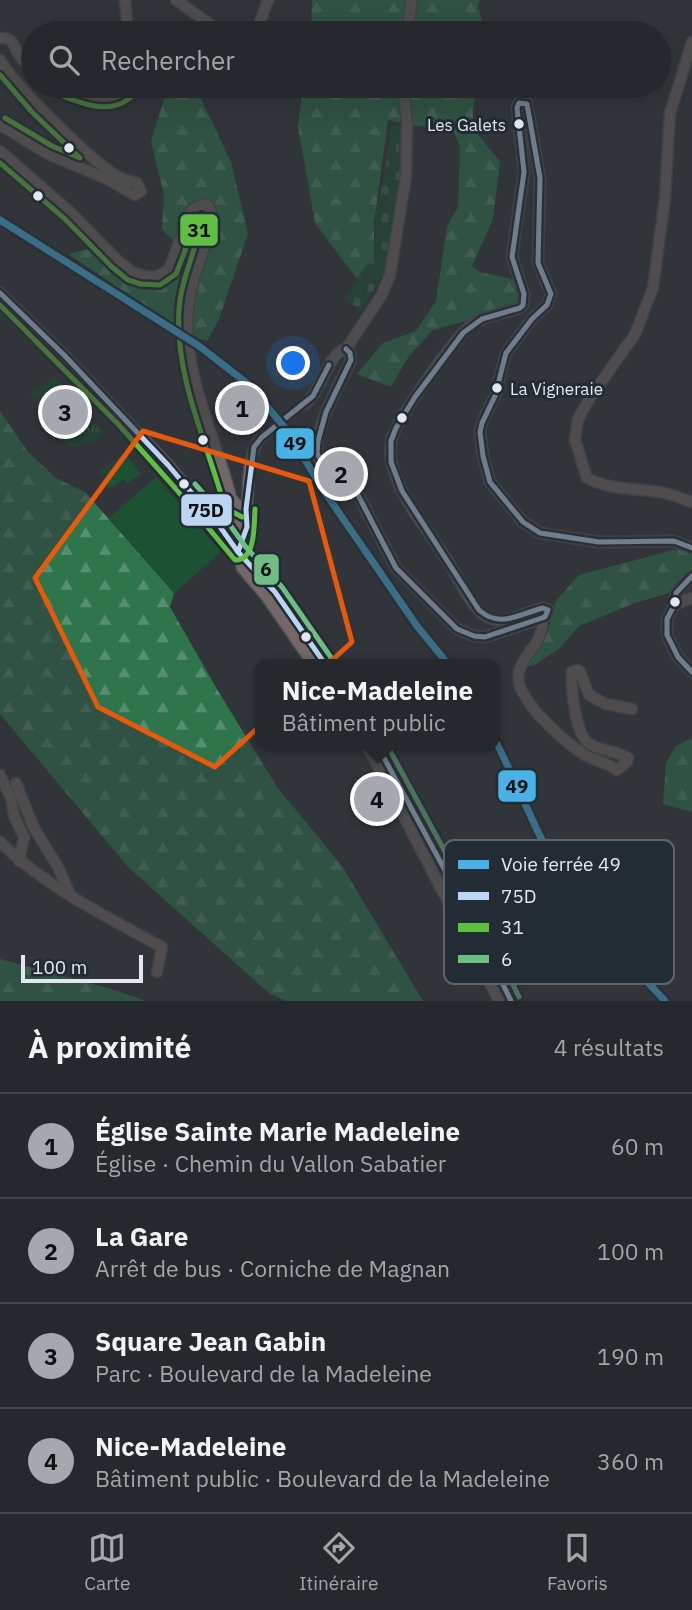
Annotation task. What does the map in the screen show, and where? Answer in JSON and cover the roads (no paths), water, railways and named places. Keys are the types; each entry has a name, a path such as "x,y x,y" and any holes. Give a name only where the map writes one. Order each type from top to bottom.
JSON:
{"street":[{"path":"125,0 127,21"},
{"path":"176,0 205,21"},
{"path":"260,21 268,0"},
{"path":"409,21 412,0"},
{"path":"0,38 12,41 21,58"},
{"path":"692,42 670,113 665,198 653,288 635,334 578,419 575,440 587,478 600,485 667,494 692,502"},
{"path":"0,60 21,85"},
{"path":"0,125 48,154 107,178 135,195 141,191 137,183 122,179 92,157 33,98"},
{"path":"346,349 381,296 390,275 406,176 407,122 404,98"},
{"path":"305,404 316,393 334,355 340,349 346,349 351,360 317,439 317,455 327,469 350,484 358,495 396,568 451,624 464,633 480,637 491,636 515,625 542,619 548,614 548,611 542,608 502,620 486,616 476,609 460,579 402,492 391,457 391,444 396,429 462,333 481,320 523,305 524,294 512,257 524,172 517,112 519,103 527,104 538,167 538,263 551,294 547,305 532,319 506,353 495,396 482,423 481,442 490,482 523,522 540,533 599,542 674,541 692,548"},
{"path":"0,151 71,213 117,260 132,272 144,276 158,277 164,274 176,255 191,211 199,206 210,209 207,240 188,307 189,352 193,374 231,498 246,509"},
{"path":"0,293 124,418 208,512 237,551 275,592 321,659"},
{"path":"262,437 252,451 245,535 237,551 242,568 266,596 310,659"},
{"path":"229,540 246,509"},
{"path":"692,576 676,593 675,604 667,619 667,635 678,657 692,672"},
{"path":"675,604 692,598"},
{"path":"542,619 543,629 539,642 521,664 517,678 527,701 541,716 580,752 617,770 628,758 590,744 583,737 576,713 572,671 580,672 589,695 606,704 632,709"},
{"path":"370,750 444,894"},
{"path":"380,750 444,870"},
{"path":"0,775 24,837 19,861"},
{"path":"16,783 34,828 72,896"},
{"path":"0,842 19,861 72,896 162,947 157,972"},
{"path":"490,984 499,1001"},
{"path":"503,984 511,1001"}],"waterway":[{"path":"0,311 125,431"}],"tunnel":[{"path":"262,437 305,404"}],"rail line":[{"name":"49","path":"0,220 199,346 248,384 286,429 326,494 417,626 444,659"},
{"name":"49","path":"500,750 543,840"},
{"name":"49","path":"649,984 665,1001"}],"place":[{"name":"Les Galets","path":"519,124"},
{"name":"La Vigneraie","path":"497,388"},
{"name":"Église Sainte Marie Madeleine","path":"242,408"},
{"name":"Square Jean Gabin","path":"65,412"},
{"name":"La Gare","path":"341,474"},
{"name":"Nice-Madeleine","path":"377,799"}]}
